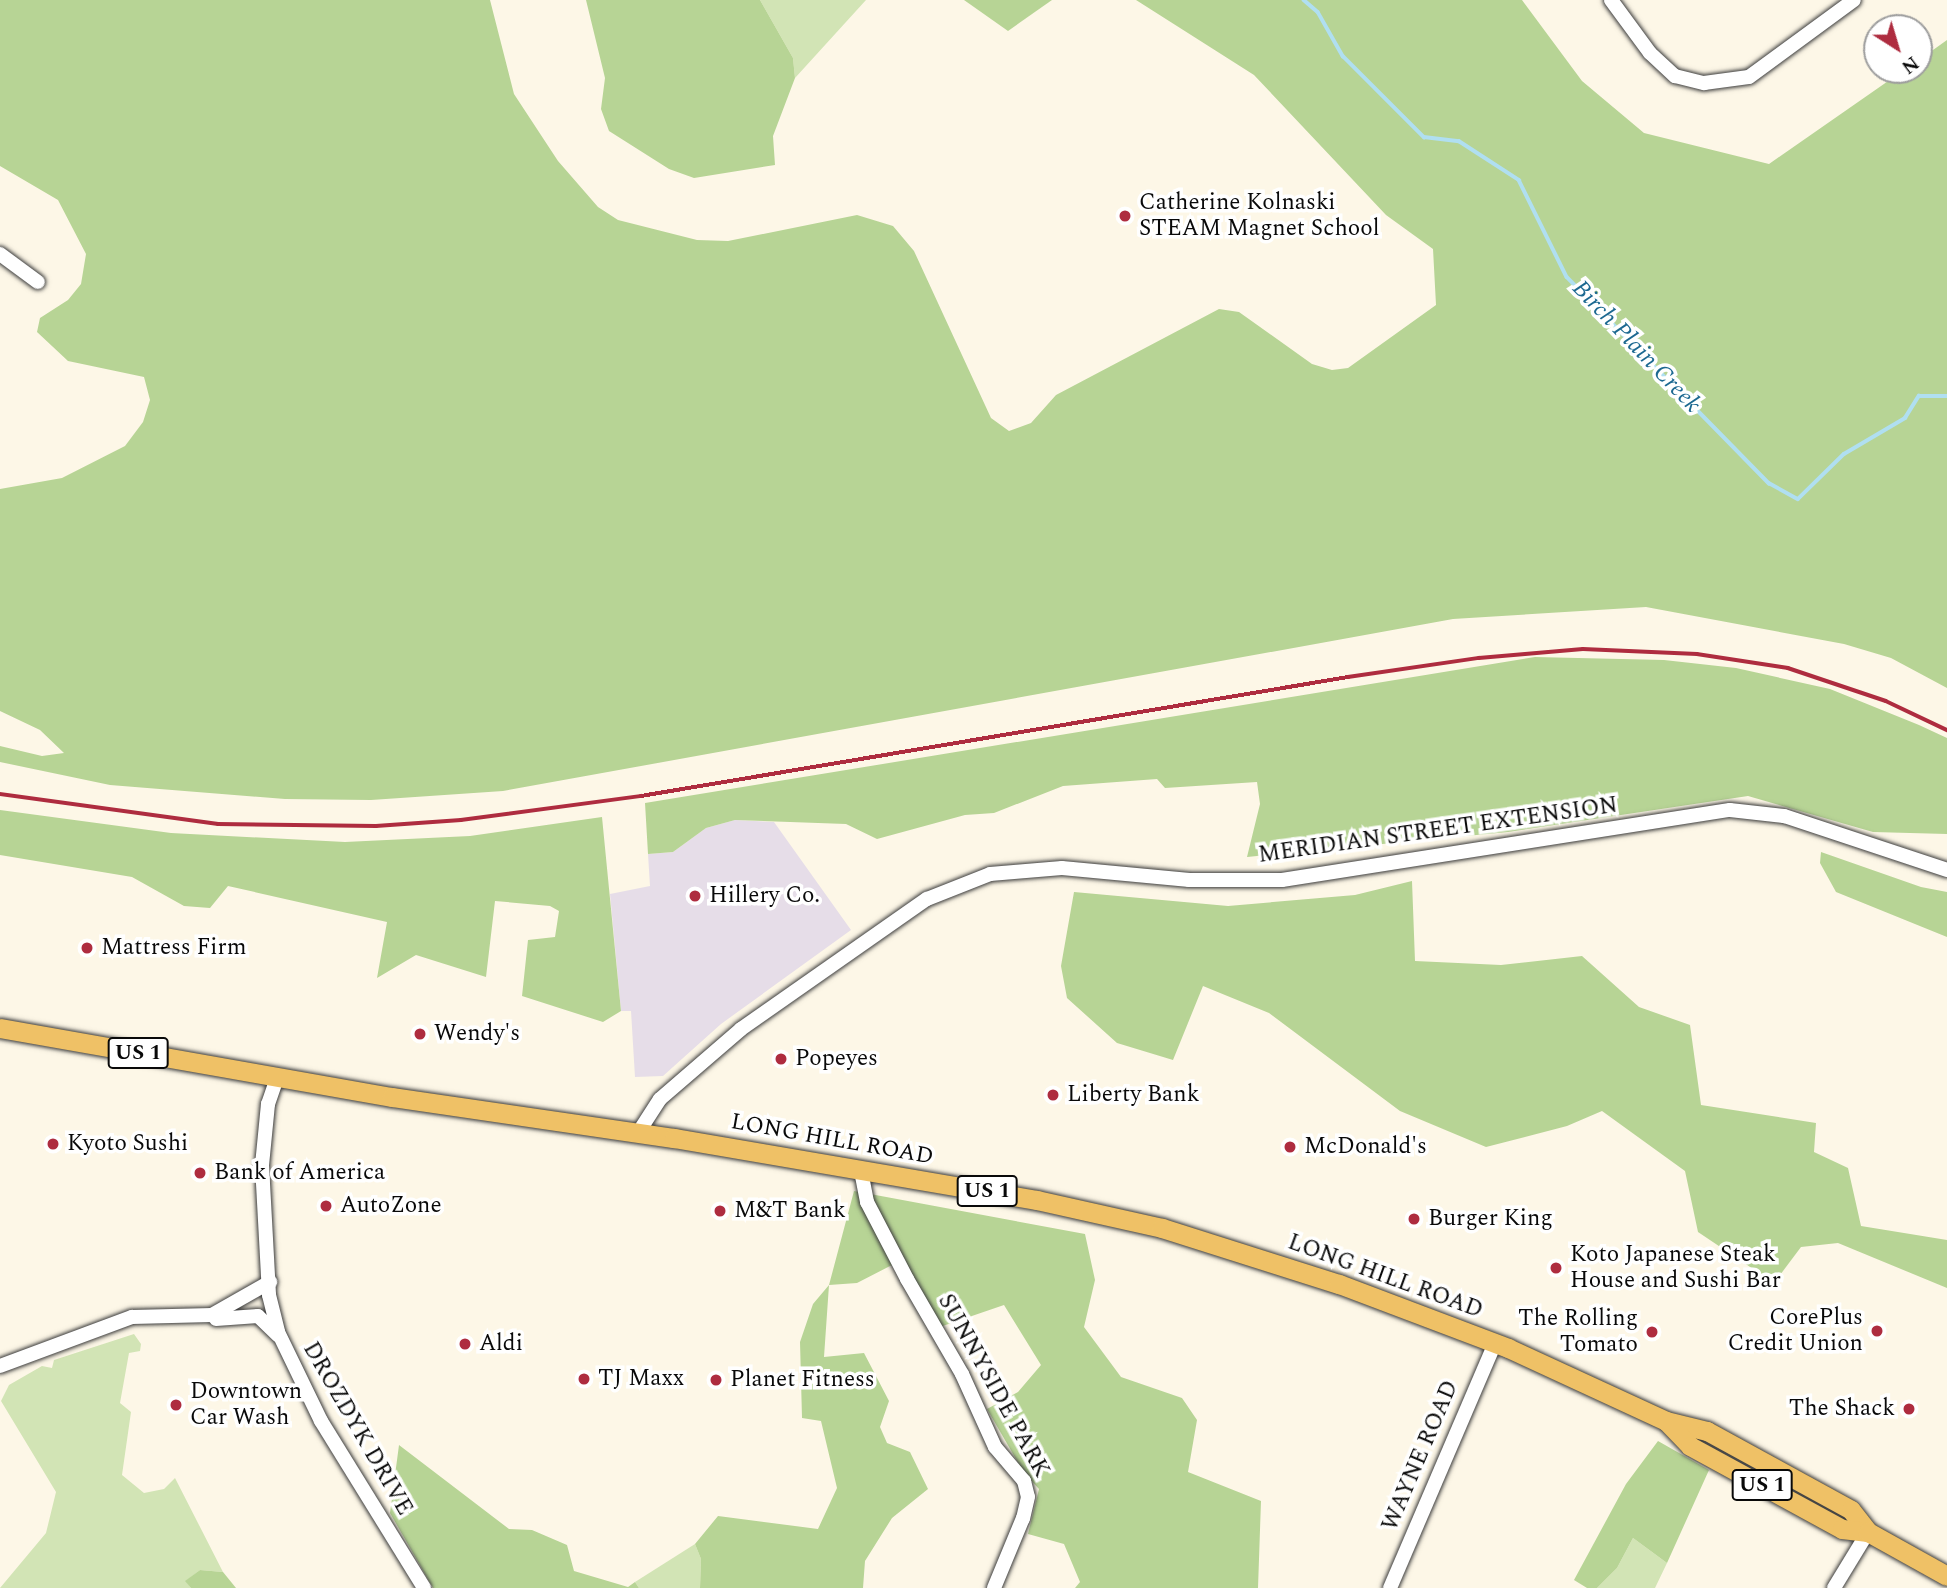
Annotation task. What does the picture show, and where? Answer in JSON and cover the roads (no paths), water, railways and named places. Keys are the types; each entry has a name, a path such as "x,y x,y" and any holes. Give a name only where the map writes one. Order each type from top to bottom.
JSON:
{"main road":[{"name":"LONG HILL ROAD","path":"0,1028 277,1078 638,1133 1037,1200 1162,1228 1339,1284 1495,1343 1666,1421 1690,1446 1842,1529 1868,1532 1947,1576"}],"street":[{"path":"1611,0 1675,76 1704,83 1749,77 1854,0"},
{"path":"0,254 38,282"},
{"name":"MERIDIAN STREET EXTENSION","path":"638,1133 660,1100 741,1029 927,899 990,874 1062,868 1189,880 1282,880 1730,810 1784,816 1947,870"},
{"name":"DROZDYK DRIVE","path":"277,1078 268,1104 262,1165 270,1282 279,1336 321,1421 424,1588"},
{"name":"SUNNYSIDE PARK","path":"861,1171 867,1202 907,1279 962,1374 995,1447 1024,1482 1028,1497 1023,1518 994,1588"},
{"path":"194,1318 227,1309 270,1282"},
{"path":"0,1366 132,1317 194,1318 250,1314 263,1318 279,1336"},
{"name":"WAYNE ROAD","path":"1390,1588 1495,1343"},
{"path":"1834,1588 1868,1532"}],"waterway":[{"name":"Birch Plain Creek","path":"1304,0 1318,12 1343,56 1424,137 1459,141 1519,180 1567,277 1769,483 1798,499 1844,454 1905,418 1919,396 1947,396"}],"railway":[{"path":"0,794 218,824 376,826 461,820 641,796 1348,677 1479,658 1583,649 1697,654 1788,668 1886,701 1947,730"}],"place":[{"name":"Catherine Kolnaski STEAM Magnet School","path":"1125,216"},
{"name":"Hillery Co.","path":"695,896"},
{"name":"Mattress Firm","path":"87,948"},
{"name":"Wendy's","path":"420,1034"},
{"name":"Popeyes","path":"781,1059"},
{"name":"Liberty Bank","path":"1053,1095"},
{"name":"Kyoto Sushi","path":"53,1144"},
{"name":"McDonald's","path":"1290,1147"},
{"name":"Bank of America","path":"200,1173"},
{"name":"AutoZone","path":"326,1206"},
{"name":"M&T Bank","path":"720,1211"},
{"name":"Burger King","path":"1414,1219"},
{"name":"Koto Japanese Steak House and Sushi Bar","path":"1556,1268"},
{"name":"CorePlus Credit Union","path":"1877,1331"},
{"name":"The Rolling Tomato","path":"1652,1332"},
{"name":"Aldi","path":"465,1344"},
{"name":"TJ Maxx","path":"584,1379"},
{"name":"Planet Fitness","path":"716,1380"},
{"name":"Downtown Car Wash","path":"176,1405"},
{"name":"The Shack","path":"1909,1409"}]}
